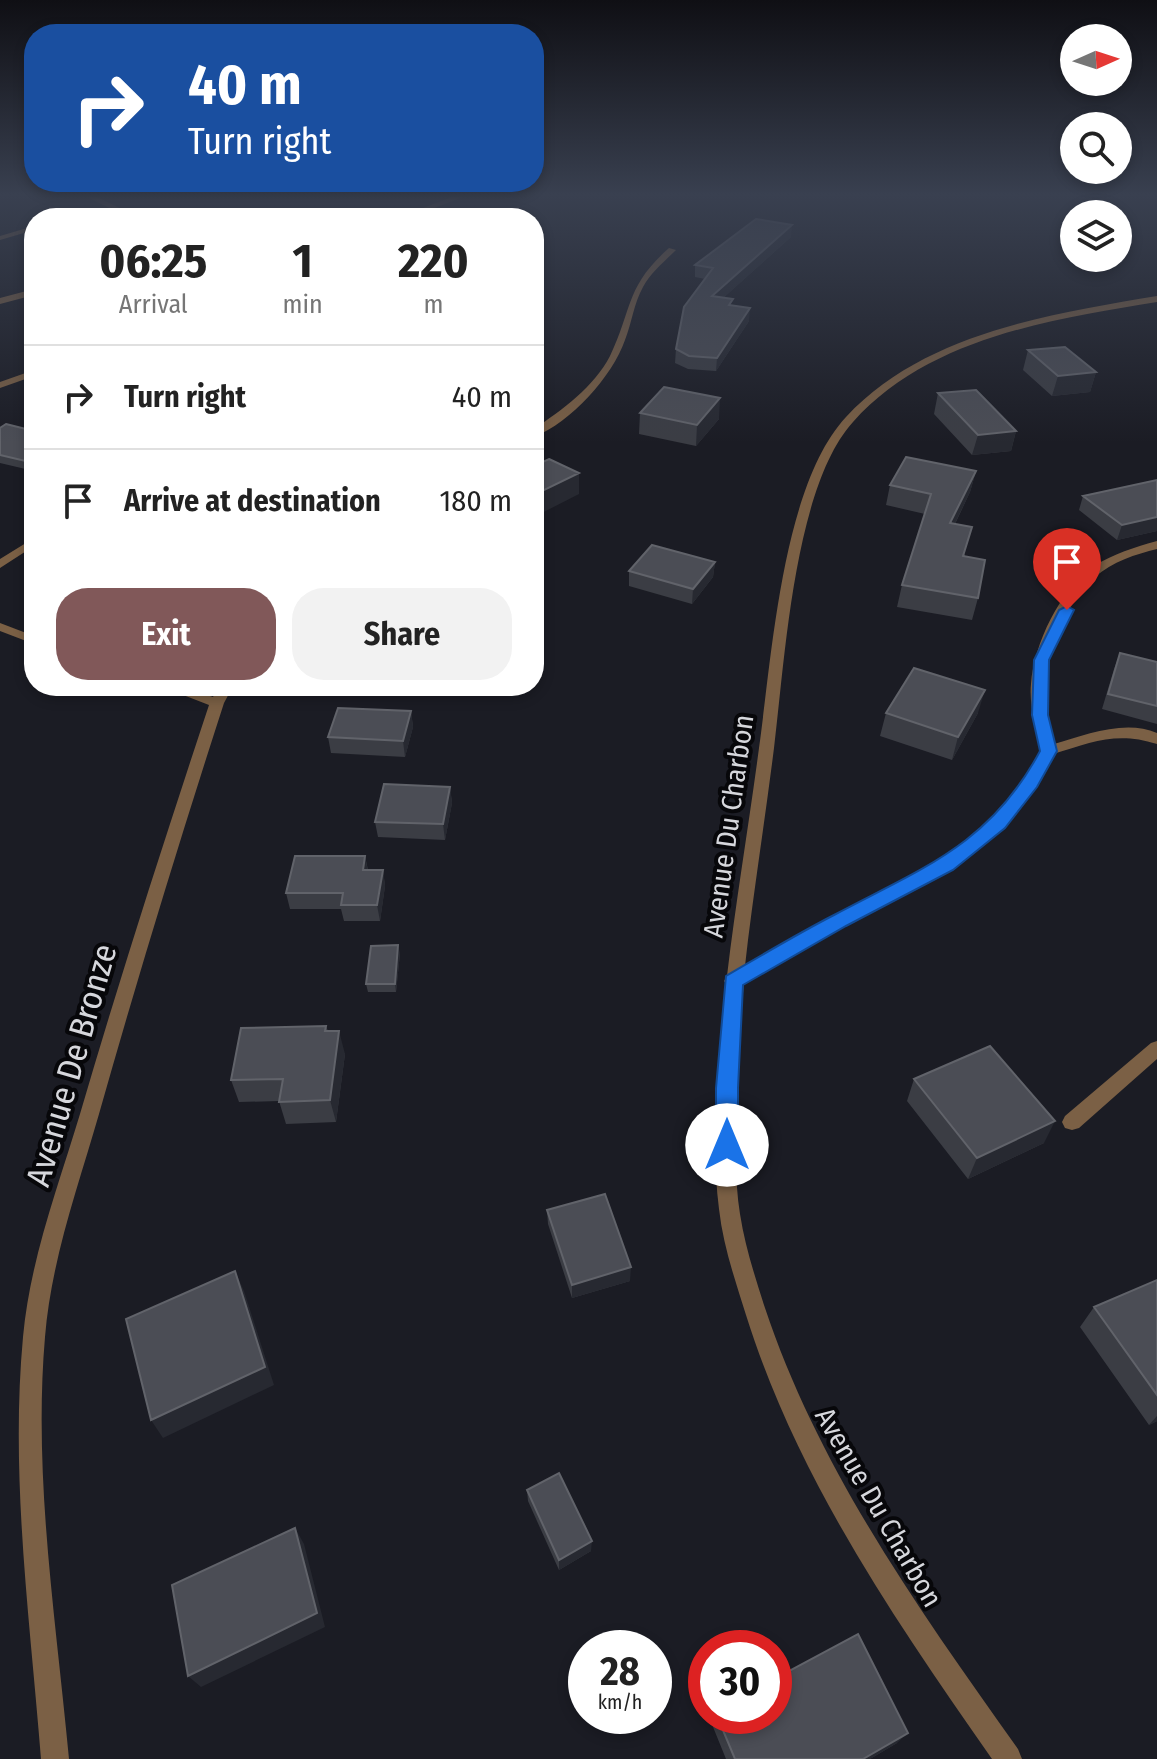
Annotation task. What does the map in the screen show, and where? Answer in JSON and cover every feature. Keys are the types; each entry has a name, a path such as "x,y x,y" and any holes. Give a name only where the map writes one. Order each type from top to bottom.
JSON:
{"street":[{"path":"544,427 569,408 613,358 643,279"},
{"path":"0,301 24,295"},
{"name":"Avenue Du Charbon","path":"1008,1759 846,1513 789,1403 750,1294 728,1202 727,1088 733,981 790,584 803,519 828,446 847,421 870,401 916,368 951,351 1055,315 1157,299"},
{"path":"0,385 24,377"},
{"path":"733,981 839,921 946,866 999,824 1031,783 1048,751 1040,715 1038,685 1042,660 1078,588 1092,573 1157,545"},
{"path":"0,564 24,548"},
{"path":"0,627 24,636"},
{"name":"Avenue De Bronze","path":"55,1759 31,1472 34,1333 63,1207 129,975 220,696"},
{"path":"1048,751 1105,734 1150,734 1157,739"},
{"path":"1072,1122 1157,1048"}],"building":[{"path":"705,279 731,279 712,296 733,299 729,305 750,308 717,358 689,356 676,349 684,307"},
{"path":"1065,347 1096,372 1058,376 1028,350"},
{"path":"664,387 720,398 697,425 640,413"},
{"path":"976,390 1016,431 978,435 938,393"},
{"path":"6,424 24,428 24,461 0,455 0,428"},
{"path":"906,457 976,471 950,523 972,527 963,556 985,560 978,598 902,585 931,494 890,485"},
{"path":"549,459 579,473 544,490 544,461"},
{"path":"1157,480 1157,517 1122,525 1083,496"},
{"path":"652,545 715,562 693,589 629,571"},
{"path":"1120,653 1157,662 1157,706 1108,694"},
{"path":"914,668 985,690 958,737 886,713"},
{"path":"338,708 411,711 403,741 328,737"},
{"path":"384,784 450,787 443,824 375,822"},
{"path":"295,856 365,856 363,870 383,870 377,905 341,905 343,893 286,893"},
{"path":"398,945 395,984 366,984 371,946"},
{"path":"326,1026 325,1031 339,1031 330,1100 279,1102 283,1079 231,1080 241,1028"},
{"path":"990,1046 1055,1121 977,1158 914,1079"},
{"path":"605,1194 631,1267 572,1285 547,1210"},
{"path":"235,1271 265,1367 151,1420 126,1319"},
{"path":"1157,1280 1157,1395 1094,1307"},
{"path":"559,1473 592,1541 559,1560 527,1490"},
{"path":"295,1528 317,1613 188,1676 172,1585"},
{"path":"858,1634 908,1733 863,1759 735,1759 725,1734 792,1734 792,1669"}],"route":[{"path":"727,1145 733,981 839,921 946,866 999,824 1031,783 1048,751 1040,715 1038,685 1042,660 1067,610"}]}
